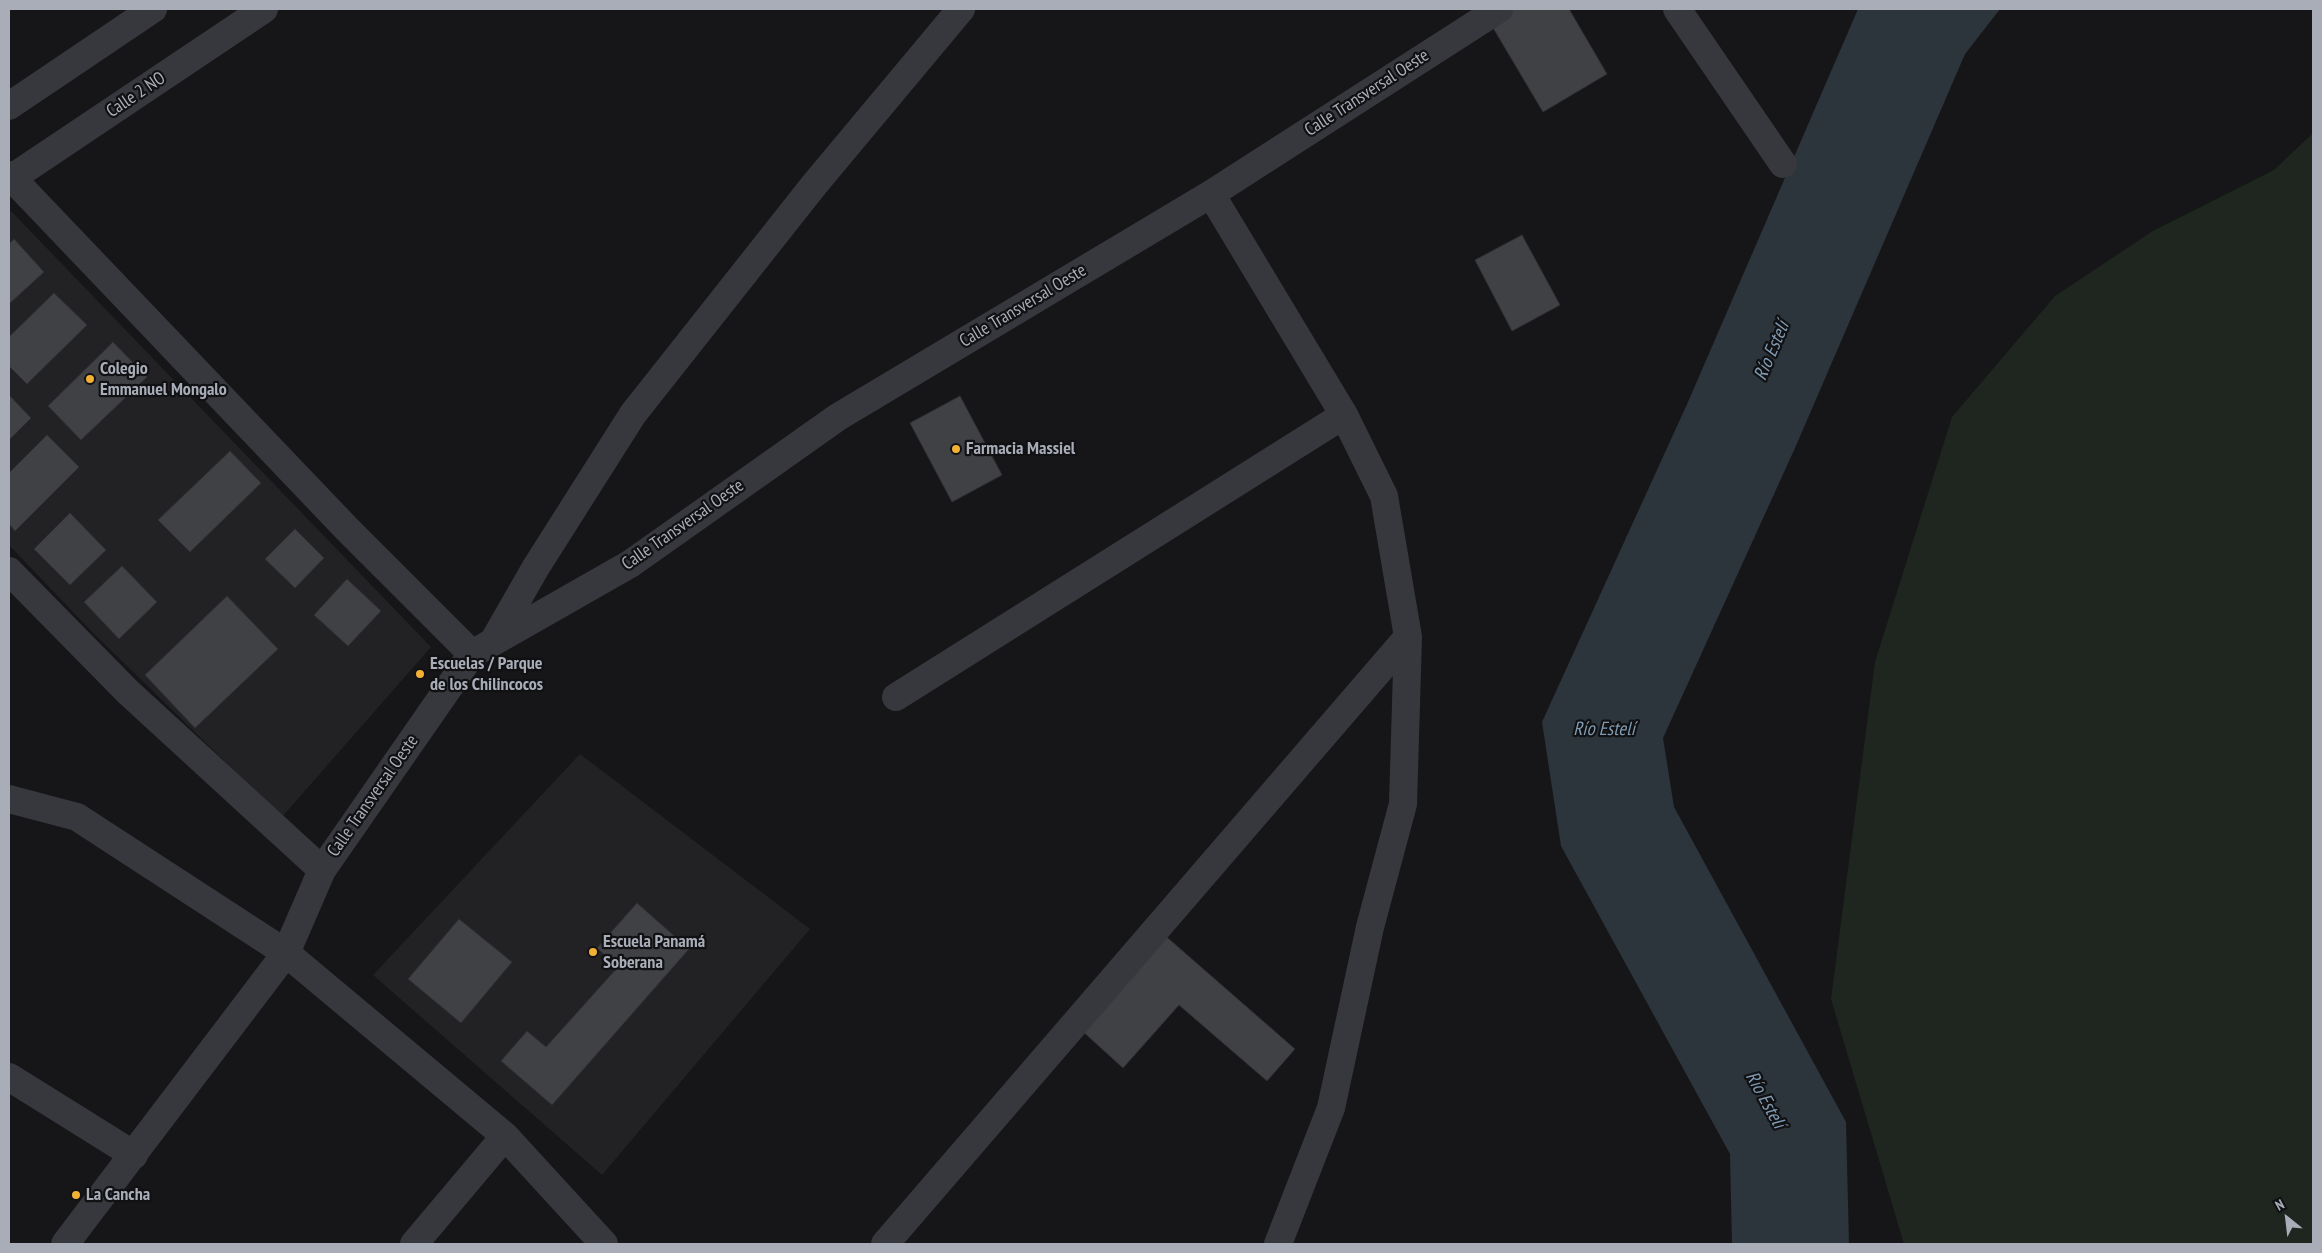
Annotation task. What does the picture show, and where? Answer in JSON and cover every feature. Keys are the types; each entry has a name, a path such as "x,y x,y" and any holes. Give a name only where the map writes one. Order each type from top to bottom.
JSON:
{"street":[{"path":"9,106 153,9"},
{"name":"Calle 2 NO","path":"10,178 264,9"},
{"path":"10,178 348,530 483,648 633,414 814,184 960,9"},
{"name":"Calle Transversal Oeste","path":"65,1244 286,953 322,870 483,648 630,564 838,416 1211,194 1499,9"},
{"path":"1677,9 1782,164"},
{"path":"1211,194 1344,415 1384,496 1408,637 1403,804 1370,926 1331,1108 1278,1244"},
{"path":"896,697 1344,415"},
{"path":"9,571 128,692 322,870"},
{"path":"885,1244 1408,637"},
{"path":"9,799 77,817 286,953 505,1136 604,1244"},
{"path":"9,1077 134,1155"},
{"path":"414,1244 505,1136"}],"shaded area":[{"path":"2313,133 2313,1244 1904,1244 1831,999 1875,662 1952,417 2055,296 2153,231 2274,170"},
{"name":"Colegio Emmanuel Mongalo","path":"11,211 431,647 282,817 92,632 9,545 9,212"},
{"name":"Escuela Panamá Soberana","path":"580,754 810,929 602,1175 373,975"}],"water":[{"name":"Río Estelí","path":"1858,9 2000,9 1965,54 1795,448 1663,738 1674,807 1846,1122 1849,1244 1732,1244 1730,1154 1561,846 1542,722 1688,402"}],"building":[{"path":"1511,9 1569,9 1607,74 1543,112 1489,21"},
{"path":"1522,235 1560,305 1512,331 1475,260"},
{"path":"14,239 44,272 9,304 9,244"},
{"path":"54,293 87,325 27,384 9,366 9,337"},
{"path":"113,342 147,377 81,440 48,406"},
{"path":"9,395 31,418 9,440"},
{"name":"Farmacia Massiel","path":"960,396 1002,475 952,502 910,423"},
{"path":"47,435 79,467 15,531 9,524 9,473"},
{"path":"230,451 261,483 190,552 158,520"},
{"path":"70,513 106,550 70,585 34,549"},
{"path":"295,529 324,558 295,588 265,559"},
{"path":"122,566 157,602 119,639 84,602"},
{"path":"347,579 381,611 348,646 314,615"},
{"path":"227,596 278,649 195,728 145,675"},
{"path":"637,903 689,949 552,1105 501,1061 527,1031 546,1047 618,967 597,948"},
{"path":"459,919 512,962 461,1023 408,979"},
{"path":"1162,933 1295,1049 1267,1081 1179,1005 1123,1068 1079,1028"}],"place":[{"name":"Colegio Emmanuel Mongalo","path":"90,379"},
{"name":"Farmacia Massiel","path":"956,449"},
{"name":"Escuelas / Parque de los Chilincocos","path":"420,674"},
{"name":"Escuela Panamá Soberana","path":"593,952"},
{"name":"La Cancha","path":"76,1195"}]}
